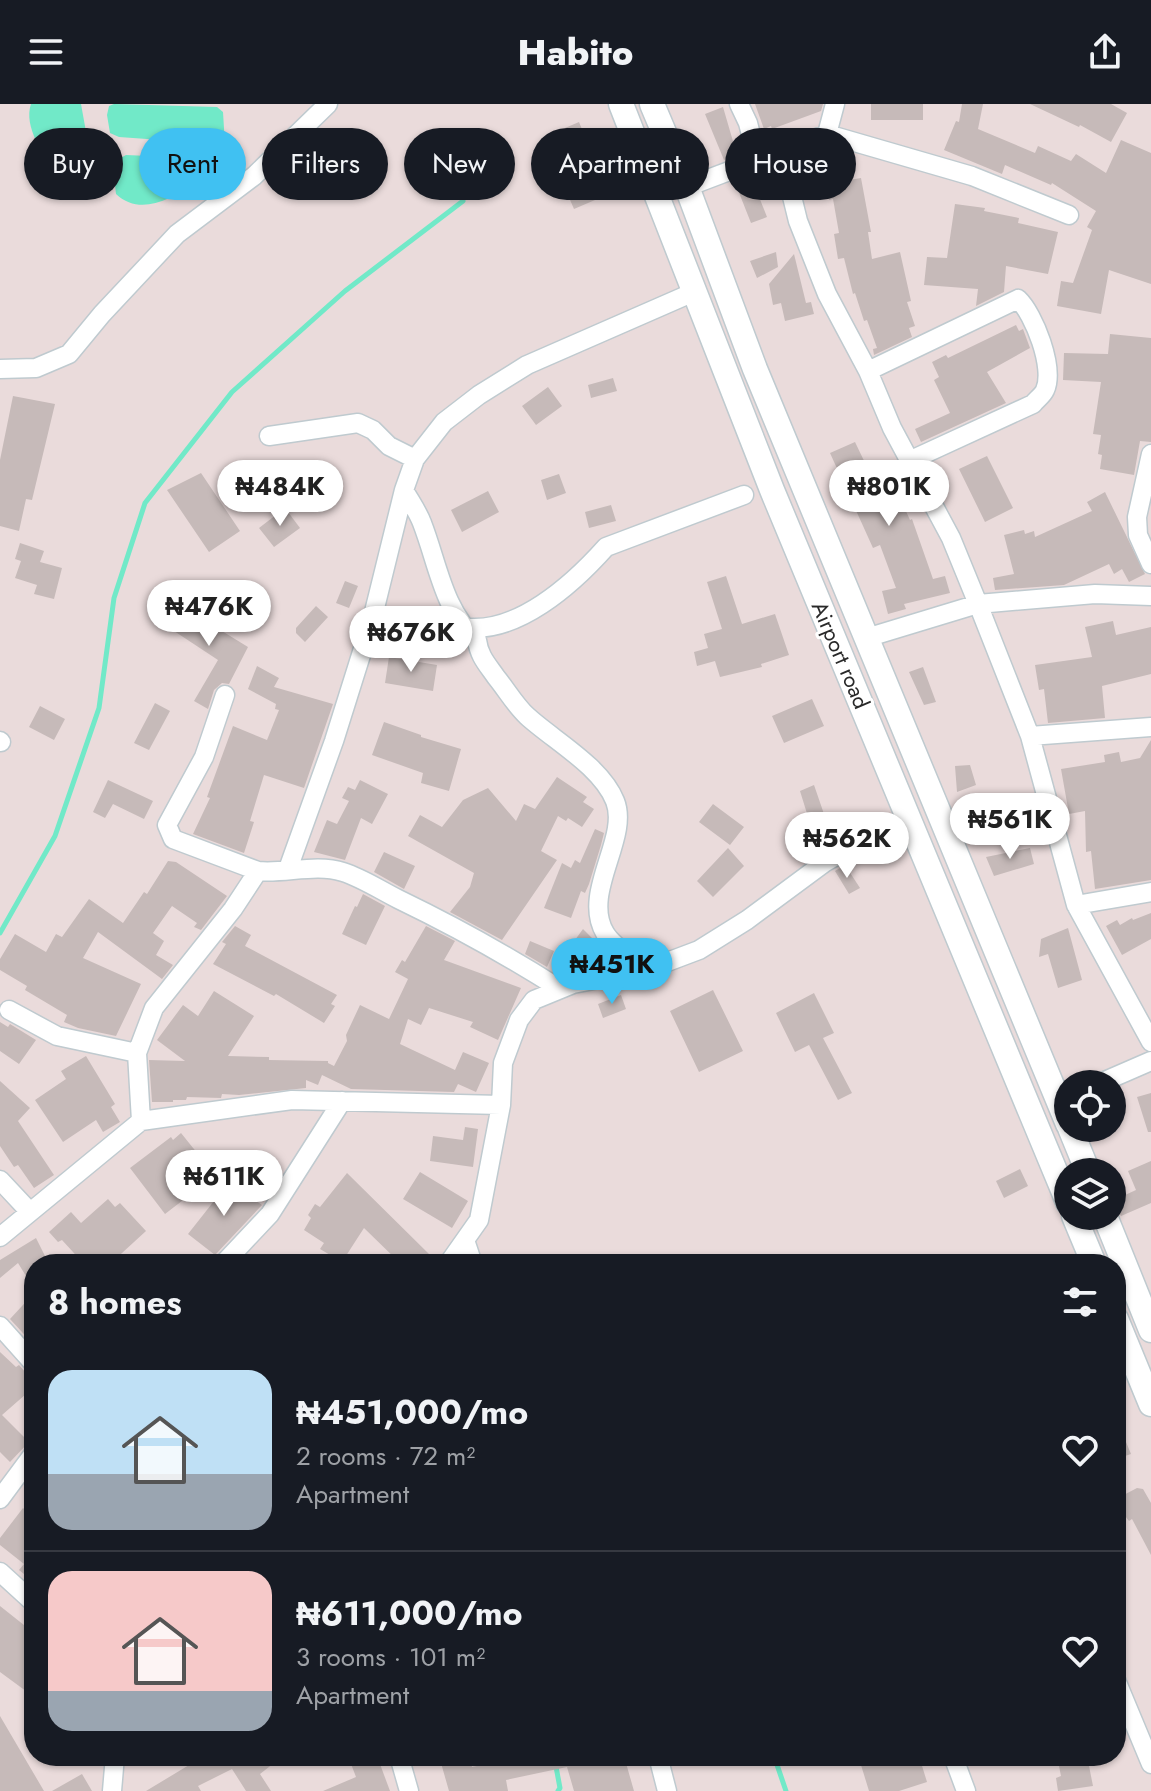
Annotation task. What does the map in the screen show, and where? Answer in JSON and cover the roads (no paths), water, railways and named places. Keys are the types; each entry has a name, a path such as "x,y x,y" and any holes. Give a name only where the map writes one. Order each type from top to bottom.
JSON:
{"main road":[{"name":"Airport road","path":"621,104 749,431 1054,1168"},
{"name":"Airport road","path":"652,104 662,128"},
{"name":"Airport road","path":"692,200 776,419 1054,1084"},
{"path":"749,431 776,419"},
{"path":"1080,1230 1090,1254"},
{"path":"1111,1230 1120,1254"},
{"path":"1126,1268 1151,1330"},
{"path":"1126,1343 1151,1404"}],"street":[{"path":"0,369 36,368 69,354 177,234 254,176 328,104"},
{"path":"739,104 749,128"},
{"path":"829,128 835,104"},
{"path":"856,142 972,176 1069,215"},
{"path":"793,200 827,294 868,371 892,428 951,538 978,604 1030,736 1076,905 1151,1042"},
{"path":"288,869 334,741 367,635 404,490 415,459 444,422 479,395 527,365 694,292"},
{"path":"868,371 1018,299 1029,310 1048,367 1045,390 1033,404 909,461"},
{"path":"269,436 358,423 373,430 389,446 415,459"},
{"path":"1151,454 1137,517 1138,535 1151,564"},
{"path":"404,490 422,521 440,580 462,627 477,640 479,653 527,715 602,781 615,801 618,817 598,913 605,934 646,970"},
{"path":"462,627 490,627 531,612 583,571 606,547 744,495"},
{"path":"866,638 978,604 1095,594 1151,596"},
{"path":"225,695 204,757 167,825 173,839 258,871 341,871 442,921 560,989"},
{"path":"1030,736 1151,727"},
{"path":"455,1254 479,1220 501,1105 503,1063 519,1020 534,1000 573,984 646,970 699,950 747,920 824,863 873,835 901,829 914,831"},
{"path":"141,1121 137,1053 154,1008 233,909 258,871"},
{"path":"1076,905 1151,892"},
{"path":"9,1010 57,1036 137,1053"},
{"path":"1126,1072 1151,1061"},
{"path":"0,1237 141,1121 292,1100 501,1105"},
{"path":"232,1254 270,1214 342,1101"},
{"path":"0,1180 30,1212"},
{"path":"465,1240 470,1254"},
{"path":"0,1326 24,1353"},
{"path":"0,1499 24,1467"},
{"path":"0,1572 24,1594"},
{"path":"1126,1704 1151,1764"},
{"path":"112,1791 114,1766"},
{"path":"402,1766 409,1791"},
{"path":"661,1766 667,1791"},
{"path":"957,1766 966,1791"}],"waterway":[{"path":"0,933 55,836 99,708 114,598 145,503 232,392 345,291 463,201"},
{"path":"556,1766 558,1791"},
{"path":"777,1766 786,1791"}]}
